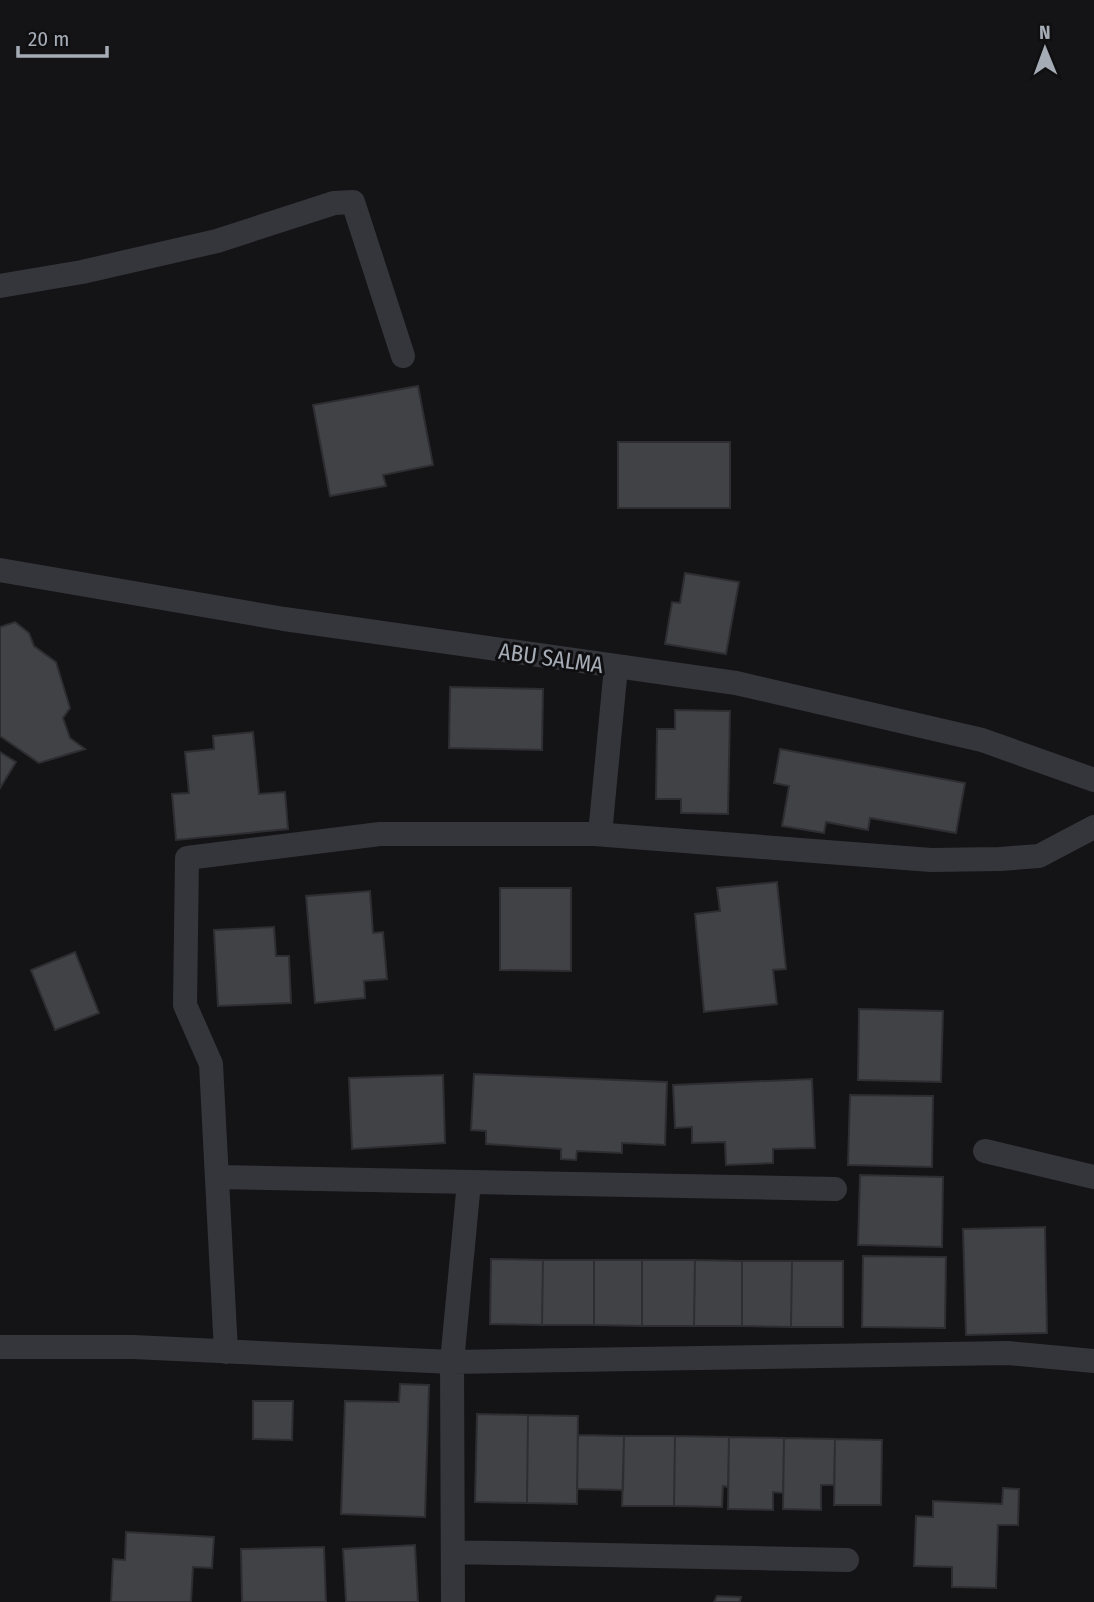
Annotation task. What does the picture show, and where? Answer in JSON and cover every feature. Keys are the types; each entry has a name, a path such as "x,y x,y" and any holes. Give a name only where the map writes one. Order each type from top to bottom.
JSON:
{"street":[{"path":"0,286 82,272 217,241 334,203 353,202 403,356"},
{"name":"ABU SALMA","path":"0,570 284,619 736,683 982,740 1094,779"},
{"path":"600,834 616,667"},
{"path":"226,1352 211,1063 185,1005 187,858 380,834 600,834 931,860 1000,859 1039,856 1094,827"},
{"path":"985,1152 1094,1177"},
{"path":"217,1177 835,1189"},
{"path":"453,1602 452,1362 469,1182"},
{"path":"0,1347 133,1348 452,1362 1008,1353 1094,1361"},
{"path":"453,1552 847,1560"}],"building":[{"path":"418,386 433,465 383,475 386,486 330,496 313,405"},
{"path":"618,442 730,442 730,508 618,508"},
{"path":"685,573 739,582 726,654 665,644 672,602 680,603"},
{"path":"15,622 29,633 34,646 56,662 70,708 63,718 70,738 85,749 39,763 0,736 0,627"},
{"path":"450,687 543,689 542,750 449,748"},
{"path":"675,710 730,711 728,814 681,813 681,799 656,799 657,729 675,729"},
{"path":"253,732 259,794 285,792 288,829 176,840 172,794 189,793 185,752 214,749 213,736"},
{"path":"780,749 965,783 956,833 870,818 868,830 826,822 824,833 782,826 789,786 774,783"},
{"path":"0,752 16,762 0,788"},
{"path":"777,882 786,969 773,970 777,1004 704,1012 695,914 720,911 717,888"},
{"path":"500,888 571,888 571,971 500,970"},
{"path":"370,891 373,933 383,932 387,979 364,981 365,998 315,1003 306,896"},
{"path":"274,927 276,956 289,956 291,1003 218,1006 214,930"},
{"path":"75,952 99,1013 55,1030 31,970"},
{"path":"859,1009 943,1011 941,1082 858,1080"},
{"path":"474,1074 667,1082 665,1145 622,1143 622,1153 577,1151 576,1160 561,1159 561,1149 486,1144 486,1131 471,1130"},
{"path":"443,1075 445,1143 352,1149 349,1078"},
{"path":"812,1079 815,1148 773,1149 773,1163 726,1165 725,1142 692,1143 692,1127 675,1128 673,1085"},
{"path":"850,1095 933,1096 932,1167 848,1165"},
{"path":"860,1175 943,1177 942,1247 858,1245"},
{"path":"1045,1227 1047,1333 966,1335 963,1229"},
{"path":"863,1256 946,1257 945,1328 862,1327"},
{"path":"491,1259 543,1260 542,1325 490,1324"},
{"path":"543,1260 594,1260 594,1325 542,1325"},
{"path":"594,1260 642,1260 642,1326 594,1325"},
{"path":"642,1260 695,1260 694,1326 642,1326"},
{"path":"695,1260 742,1261 742,1326 694,1326"},
{"path":"742,1261 792,1261 791,1327 742,1326"},
{"path":"792,1261 843,1261 843,1327 791,1327"},
{"path":"400,1384 429,1385 425,1517 341,1514 345,1401 399,1402"},
{"path":"253,1401 293,1401 292,1440 253,1439"},
{"path":"477,1414 528,1415 527,1503 475,1502"},
{"path":"528,1415 578,1416 577,1504 527,1503"},
{"path":"578,1435 624,1436 623,1490 577,1489"},
{"path":"624,1436 675,1436 674,1506 622,1506"},
{"path":"675,1436 729,1437 728,1487 723,1486 722,1507 674,1506"},
{"path":"729,1437 784,1438 783,1493 773,1492 773,1510 728,1509"},
{"path":"784,1438 835,1439 834,1485 821,1485 821,1510 783,1509"},
{"path":"835,1439 882,1440 881,1505 834,1505"},
{"path":"1003,1488 1019,1489 1018,1525 998,1525 996,1588 952,1587 952,1567 914,1566 916,1516 933,1517 933,1501 1002,1504"},
{"path":"126,1532 214,1537 212,1568 193,1567 191,1602 111,1602 113,1559 125,1560"},
{"path":"415,1545 418,1602 346,1602 343,1549"},
{"path":"324,1547 326,1602 242,1602 241,1549"},
{"path":"717,1596 741,1597 740,1602 714,1602"}]}
